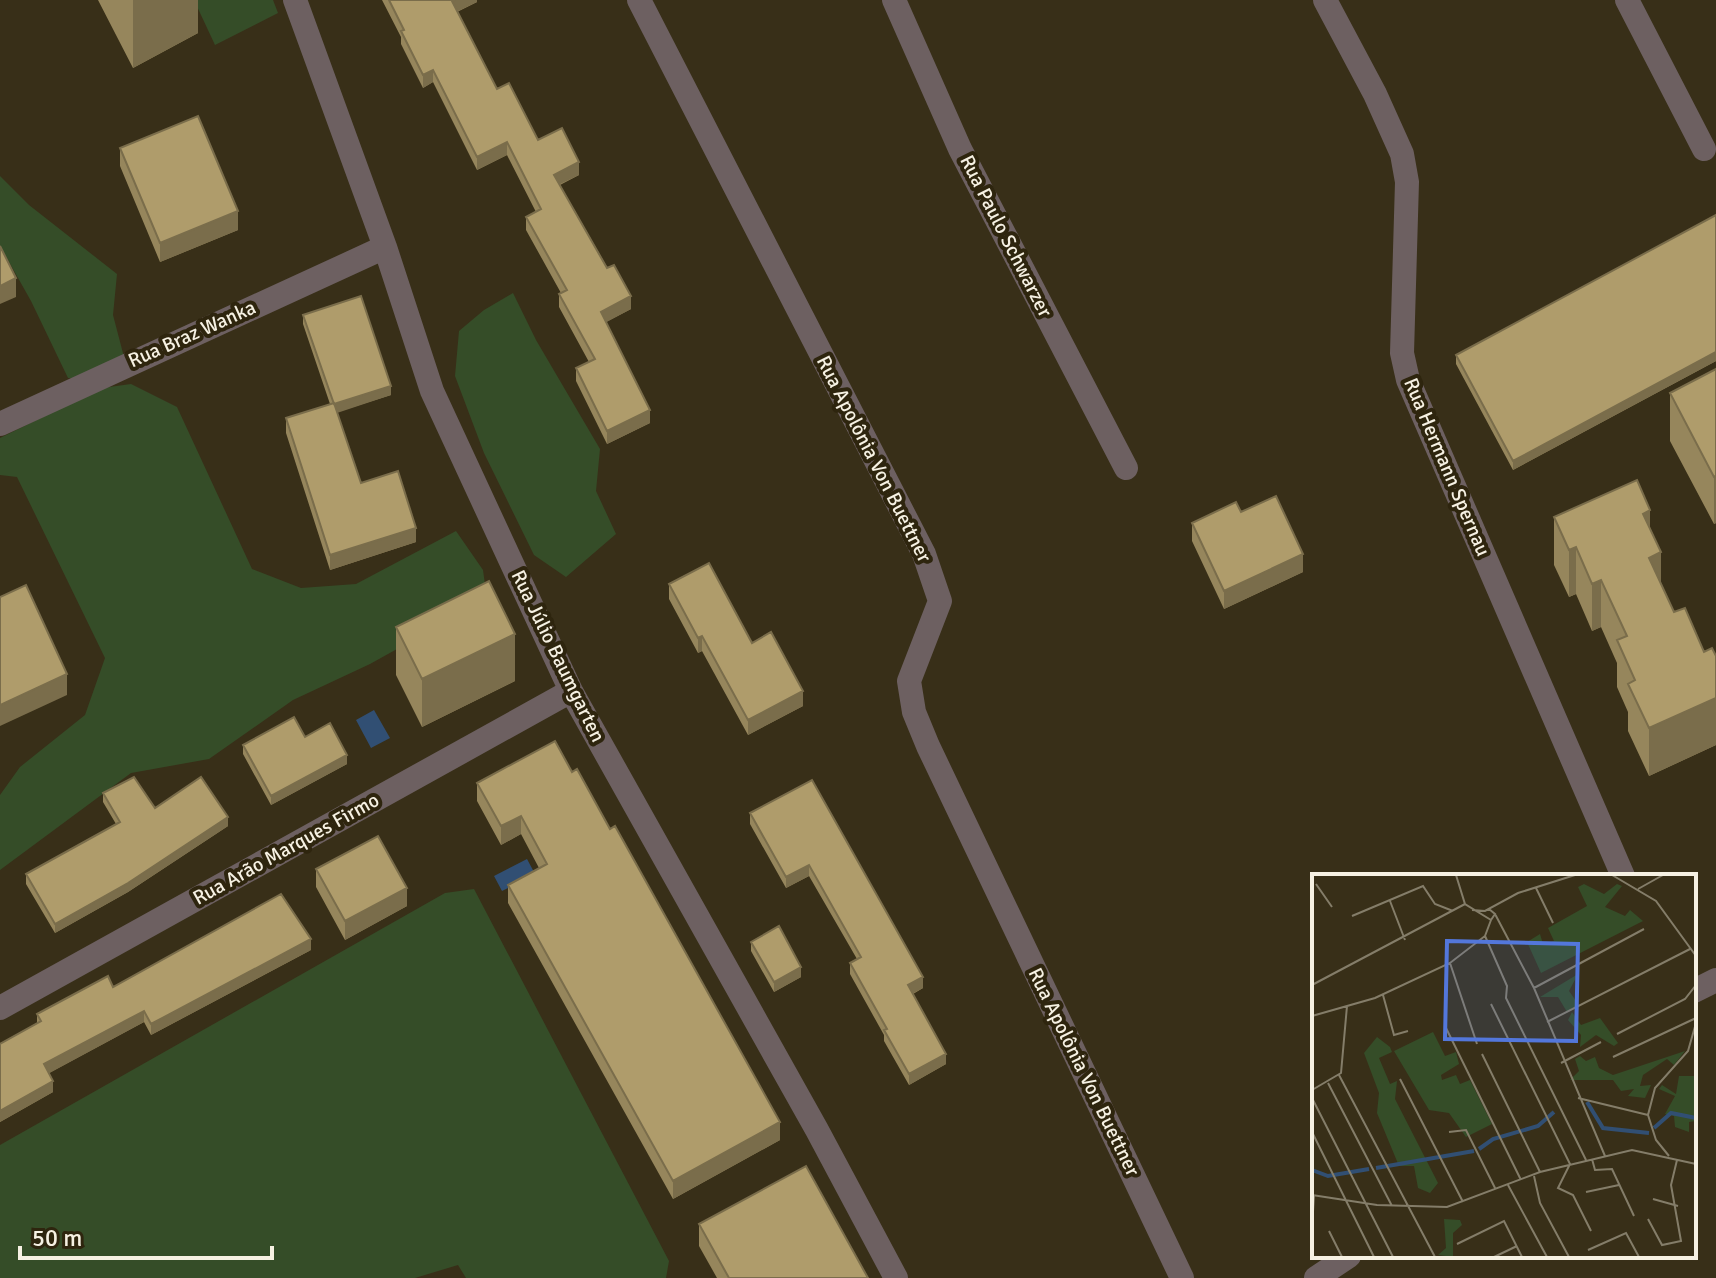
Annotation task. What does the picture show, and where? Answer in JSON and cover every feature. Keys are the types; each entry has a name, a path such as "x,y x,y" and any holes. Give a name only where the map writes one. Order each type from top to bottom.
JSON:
{"street":[{"name":"Rua Júlio Baumgarten","path":"295,0 385,247 432,391 571,691 817,1130 896,1278"},
{"name":"Rua Apolônia Von Buettner","path":"639,0 924,554 940,601 909,681 914,712 1182,1278"},
{"name":"Rua Paulo Schwarzer","path":"894,0 960,149 1126,468"},
{"name":"Rua Hermann Spernau","path":"1325,0 1375,94 1402,154 1407,182 1402,353 1408,380 1622,874"},
{"path":"1627,0 1704,149"},
{"name":"Rua Braz Wanka","path":"0,424 385,247"},
{"name":"Rua Arão Marques Firmo","path":"0,1008 571,691"},
{"path":"1696,990 1716,980"},
{"path":"1316,1278 1346,1258"}],"green space":[{"path":"194,0 273,0 278,13 215,45"},
{"path":"0,176 29,205 117,274 113,315 124,357 78,378 68,378 0,246"},
{"path":"513,293 536,340 600,449 596,491 616,534 566,577 534,555 484,453 455,376 459,331 484,310"},
{"path":"131,384 177,407 252,569 301,588 356,584 456,531 483,570 487,599 370,664 293,700 209,759 131,773 0,870 0,795 20,767 85,715 105,658 17,477 0,475 0,438 102,388"},
{"path":"474,889 669,1261 666,1278 466,1278 458,1265 415,1278 0,1278 0,1145 445,893"}],"water":[{"path":"374,710 390,738 371,748 356,720"},
{"path":"527,859 535,874 502,891 494,876"}],"building":[{"path":"389,0 455,0 452,1 497,89 509,83 538,140 562,128 579,162 554,175 607,268 614,265 631,296 601,312 650,410 607,431 576,368 595,359 559,294 567,290 526,217 541,209 507,142 477,157 433,70 423,75"},
{"path":"198,116 238,211 160,243 120,148"},
{"path":"1716,215 1716,352 1513,461 1456,355"},
{"path":"0,246 16,278 0,286"},
{"path":"361,296 391,386 334,404 303,315"},
{"path":"1716,369 1716,476 1714,477 1670,393"},
{"path":"334,403 361,483 398,471 416,528 330,555 286,418"},
{"path":"1637,480 1650,510 1643,514 1661,552 1649,558 1674,612 1685,608 1704,652 1712,648 1716,656 1716,698 1649,728 1628,684 1635,680 1617,640 1627,636 1601,580 1592,584 1576,547 1569,550 1554,517"},
{"path":"1276,496 1303,554 1224,591 1192,523 1236,502 1241,512"},
{"path":"709,563 752,643 771,632 803,691 748,720 702,636 698,638 669,584"},
{"path":"489,581 515,634 422,679 396,627"},
{"path":"26,585 67,674 0,705 0,597"},
{"path":"294,717 305,737 330,723 347,755 271,796 243,745"},
{"path":"555,741 572,772 577,769 610,829 615,826 780,1122 673,1181 508,885 547,864 521,816 501,826 477,783"},
{"path":"134,777 155,808 201,777 228,817 128,883 55,924 26,874 120,822 103,793"},
{"path":"812,780 923,977 908,985 946,1054 909,1074 850,963 861,957 809,865 786,877 750,813"},
{"path":"378,836 407,888 345,921 316,869"},
{"path":"281,894 311,939 151,1024 144,1011 44,1064 53,1081 0,1111 0,1044 41,1021 37,1014 108,976 113,987"},
{"path":"779,926 801,967 774,982 751,942"},
{"path":"806,1166 868,1278 729,1278 699,1224"}]}
